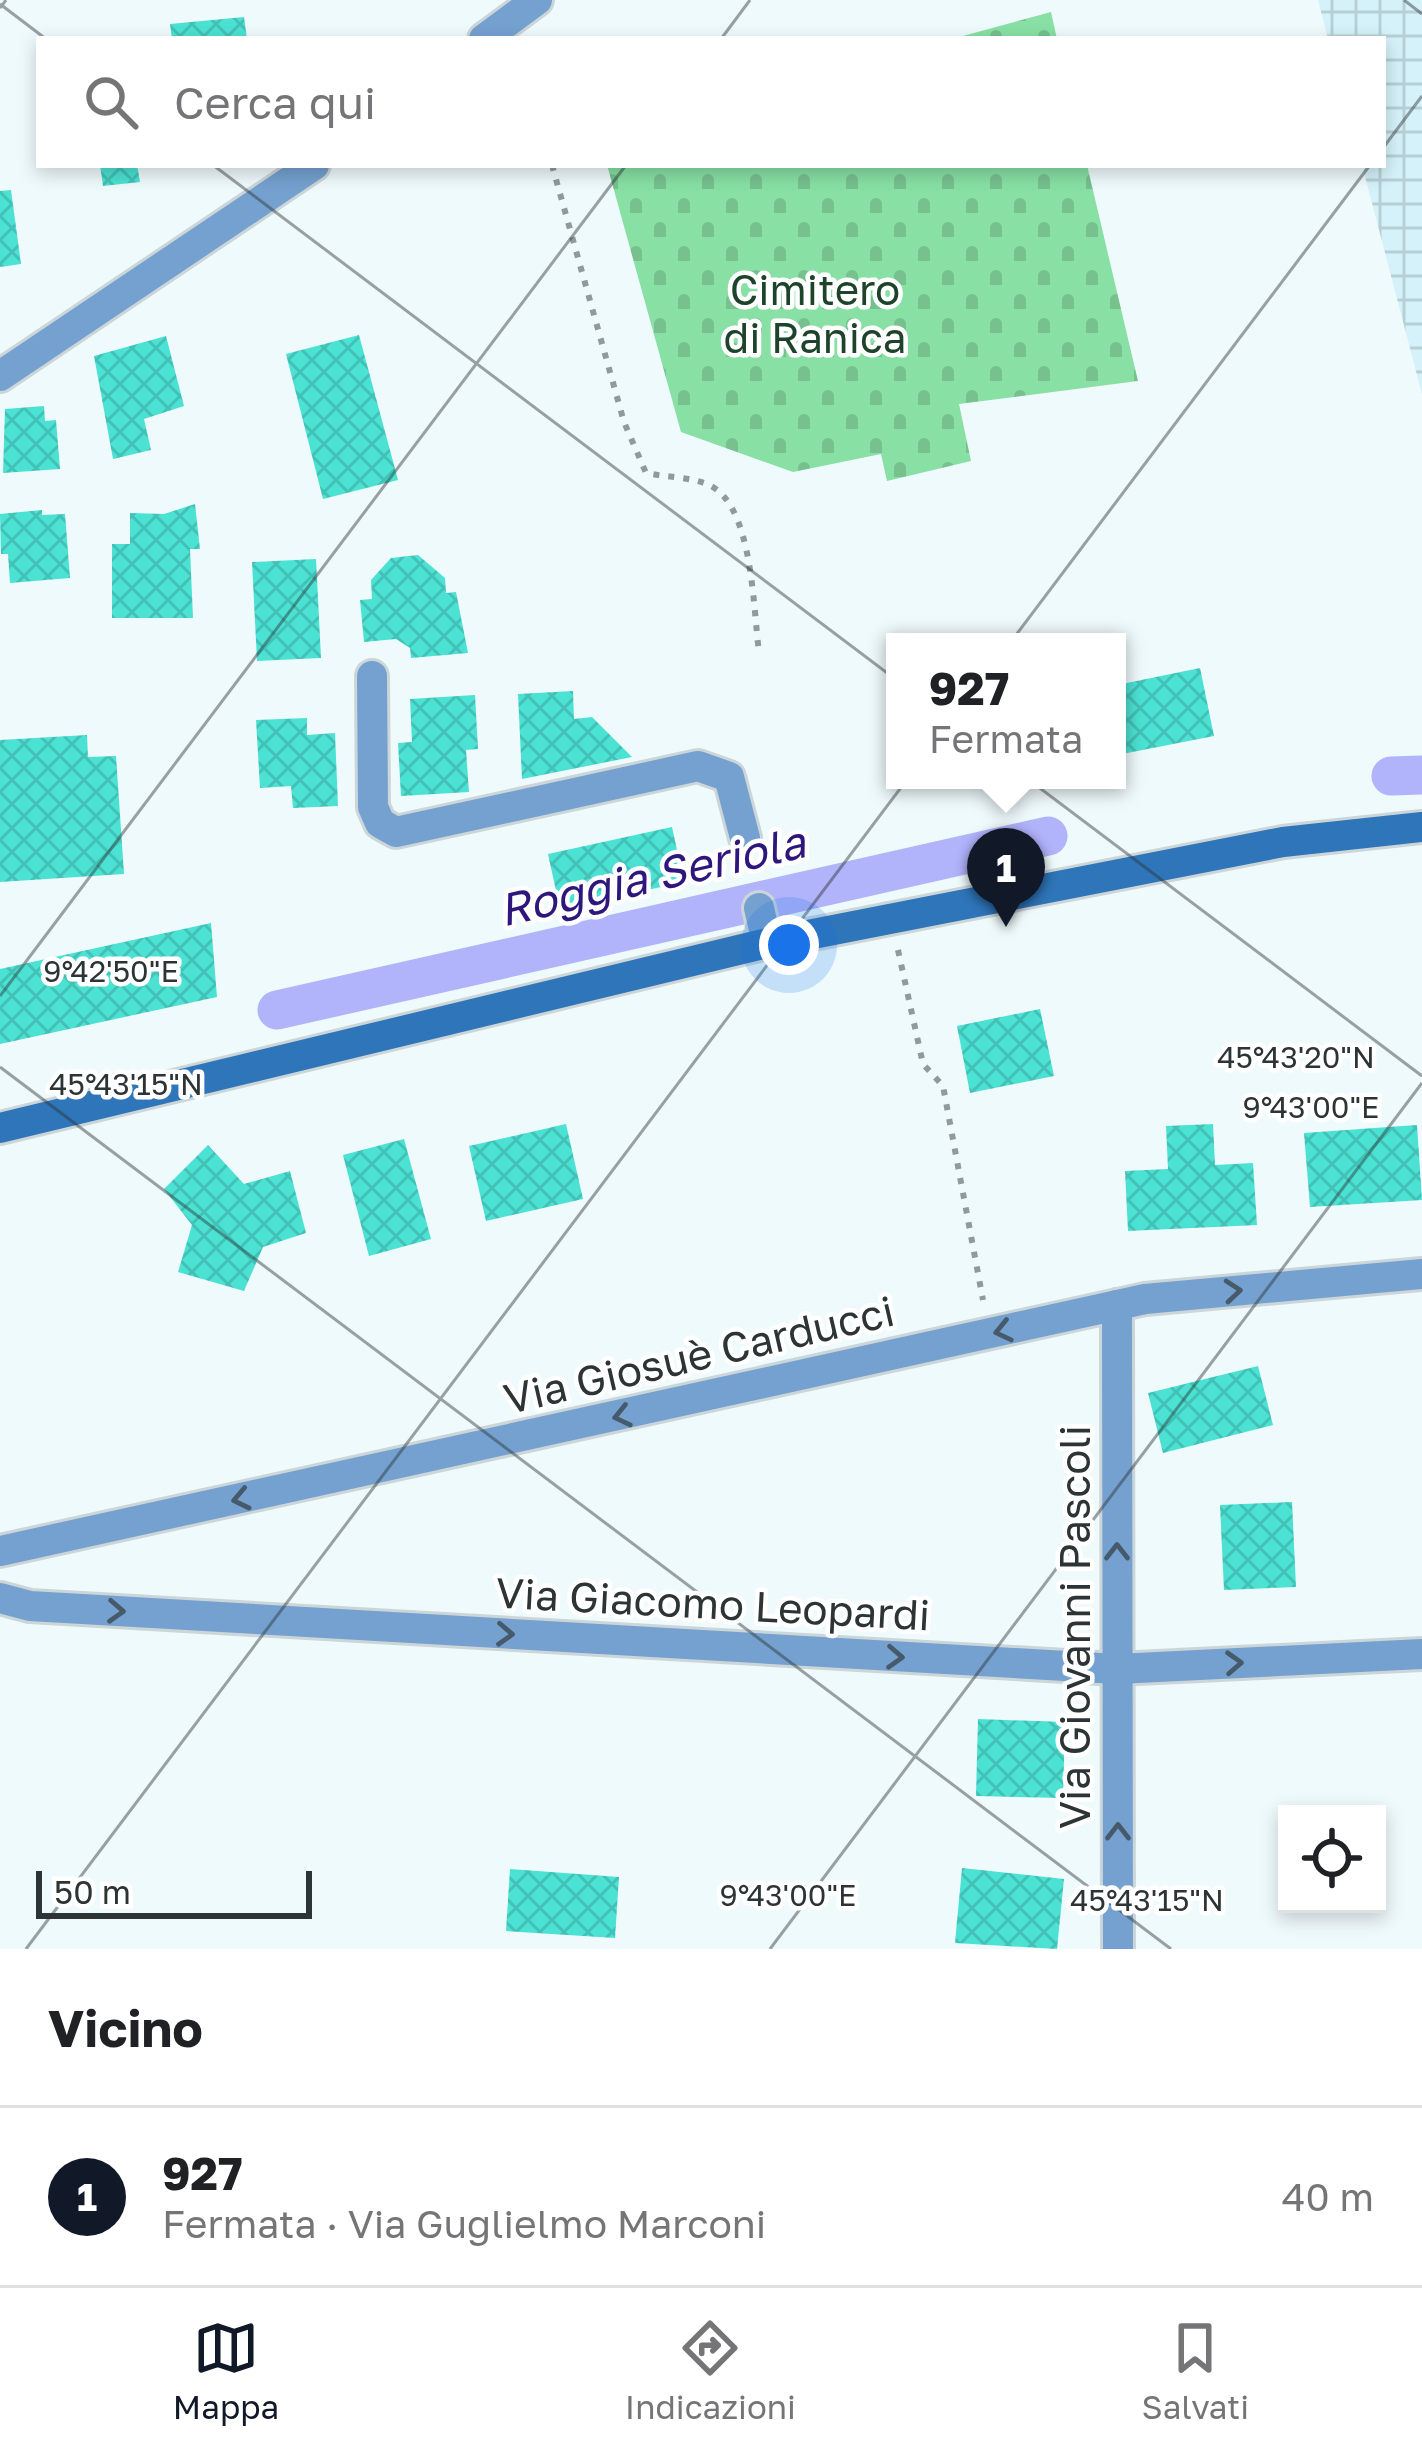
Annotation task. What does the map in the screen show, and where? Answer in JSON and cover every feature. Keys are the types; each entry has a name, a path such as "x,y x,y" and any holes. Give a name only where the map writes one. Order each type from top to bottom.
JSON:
{"street":[{"path":"488,36 537,0"},
{"path":"0,376 310,168"},
{"path":"372,676 373,807 380,823 396,832 698,766 729,777 745,838"},
{"path":"0,1128 766,943 892,923 1283,842 1422,827"},
{"path":"759,908 766,943"},
{"name":"Via Giosuè Carducci","path":"0,1550 1117,1305 1422,1274"},
{"name":"Via Giovanni Pascoli","path":"1117,1305 1118,1949"},
{"name":"Via Giacomo Leopardi","path":"0,1598 30,1606 1117,1669 1422,1654"}],"path":[{"path":"553,168 624,422 646,473 709,485 730,502 741,526 760,652"},
{"path":"892,923 923,1064 943,1086 989,1334"}],"shaded area":[{"path":"1318,0 1422,0 1422,394 1363,168 1386,168 1386,36 1327,36"}],"green space":[{"path":"1051,12 1056,36 963,36"},
{"name":"Cimitero di Ranica","path":"608,168 1088,168 1138,381 959,404 971,461 887,481 881,454 793,472 681,432"}],"building":[{"path":"244,17 247,36 172,36 170,24"},
{"path":"100,168 138,168 140,182 103,186"},
{"path":"11,190 21,264 0,267 0,191"},
{"path":"359,335 398,480 323,499 286,354"},
{"path":"166,336 184,406 144,419 151,450 113,459 94,356"},
{"path":"44,406 45,421 56,420 60,469 3,473 5,409"},
{"path":"195,504 200,549 190,549 193,618 112,618 112,544 130,544 130,513 164,514"},
{"path":"42,510 42,515 65,514 70,578 10,583 8,554 1,554 0,514"},
{"path":"418,555 445,578 446,593 456,592 468,653 411,658 410,648 396,639 364,642 360,600 372,599 371,580 391,558"},
{"path":"316,559 321,658 257,661 252,562"},
{"path":"1200,668 1214,736 1126,753 1126,683"},
{"path":"573,691 574,719 592,717 632,757 522,779 518,694"},
{"path":"475,695 478,749 466,750 469,792 401,796 398,743 412,742 410,699"},
{"path":"307,718 307,735 335,733 338,806 293,808 291,786 260,788 256,720"},
{"path":"87,735 88,757 116,756 124,874 0,882 0,740"},
{"path":"672,827 684,882 560,909 548,854"},
{"path":"211,923 217,997 0,1044 0,969"},
{"path":"1040,1009 1054,1076 970,1093 957,1026"},
{"path":"566,1124 583,1199 486,1221 469,1146"},
{"path":"1213,1124 1215,1165 1253,1163 1257,1225 1128,1231 1125,1171 1168,1169 1166,1126"},
{"path":"1417,1125 1422,1200 1310,1207 1304,1133"},
{"path":"404,1139 431,1239 369,1256 343,1155"},
{"path":"208,1145 244,1184 290,1171 306,1233 263,1247 244,1291 178,1272 192,1225 164,1189"},
{"path":"1258,1366 1273,1425 1163,1453 1148,1393"},
{"path":"1292,1502 1296,1587 1224,1590 1220,1505"},
{"path":"978,1719 1065,1722 1063,1798 976,1796"},
{"path":"962,1868 1064,1879 1057,1949 955,1943"},
{"path":"510,1869 619,1877 615,1938 506,1931"}],"waterway":[{"path":"1391,776 1422,775"},
{"name":"Roggia Seriola","path":"277,1010 1048,836"}],"place":[{"name":"927","path":"1006,927"}]}
